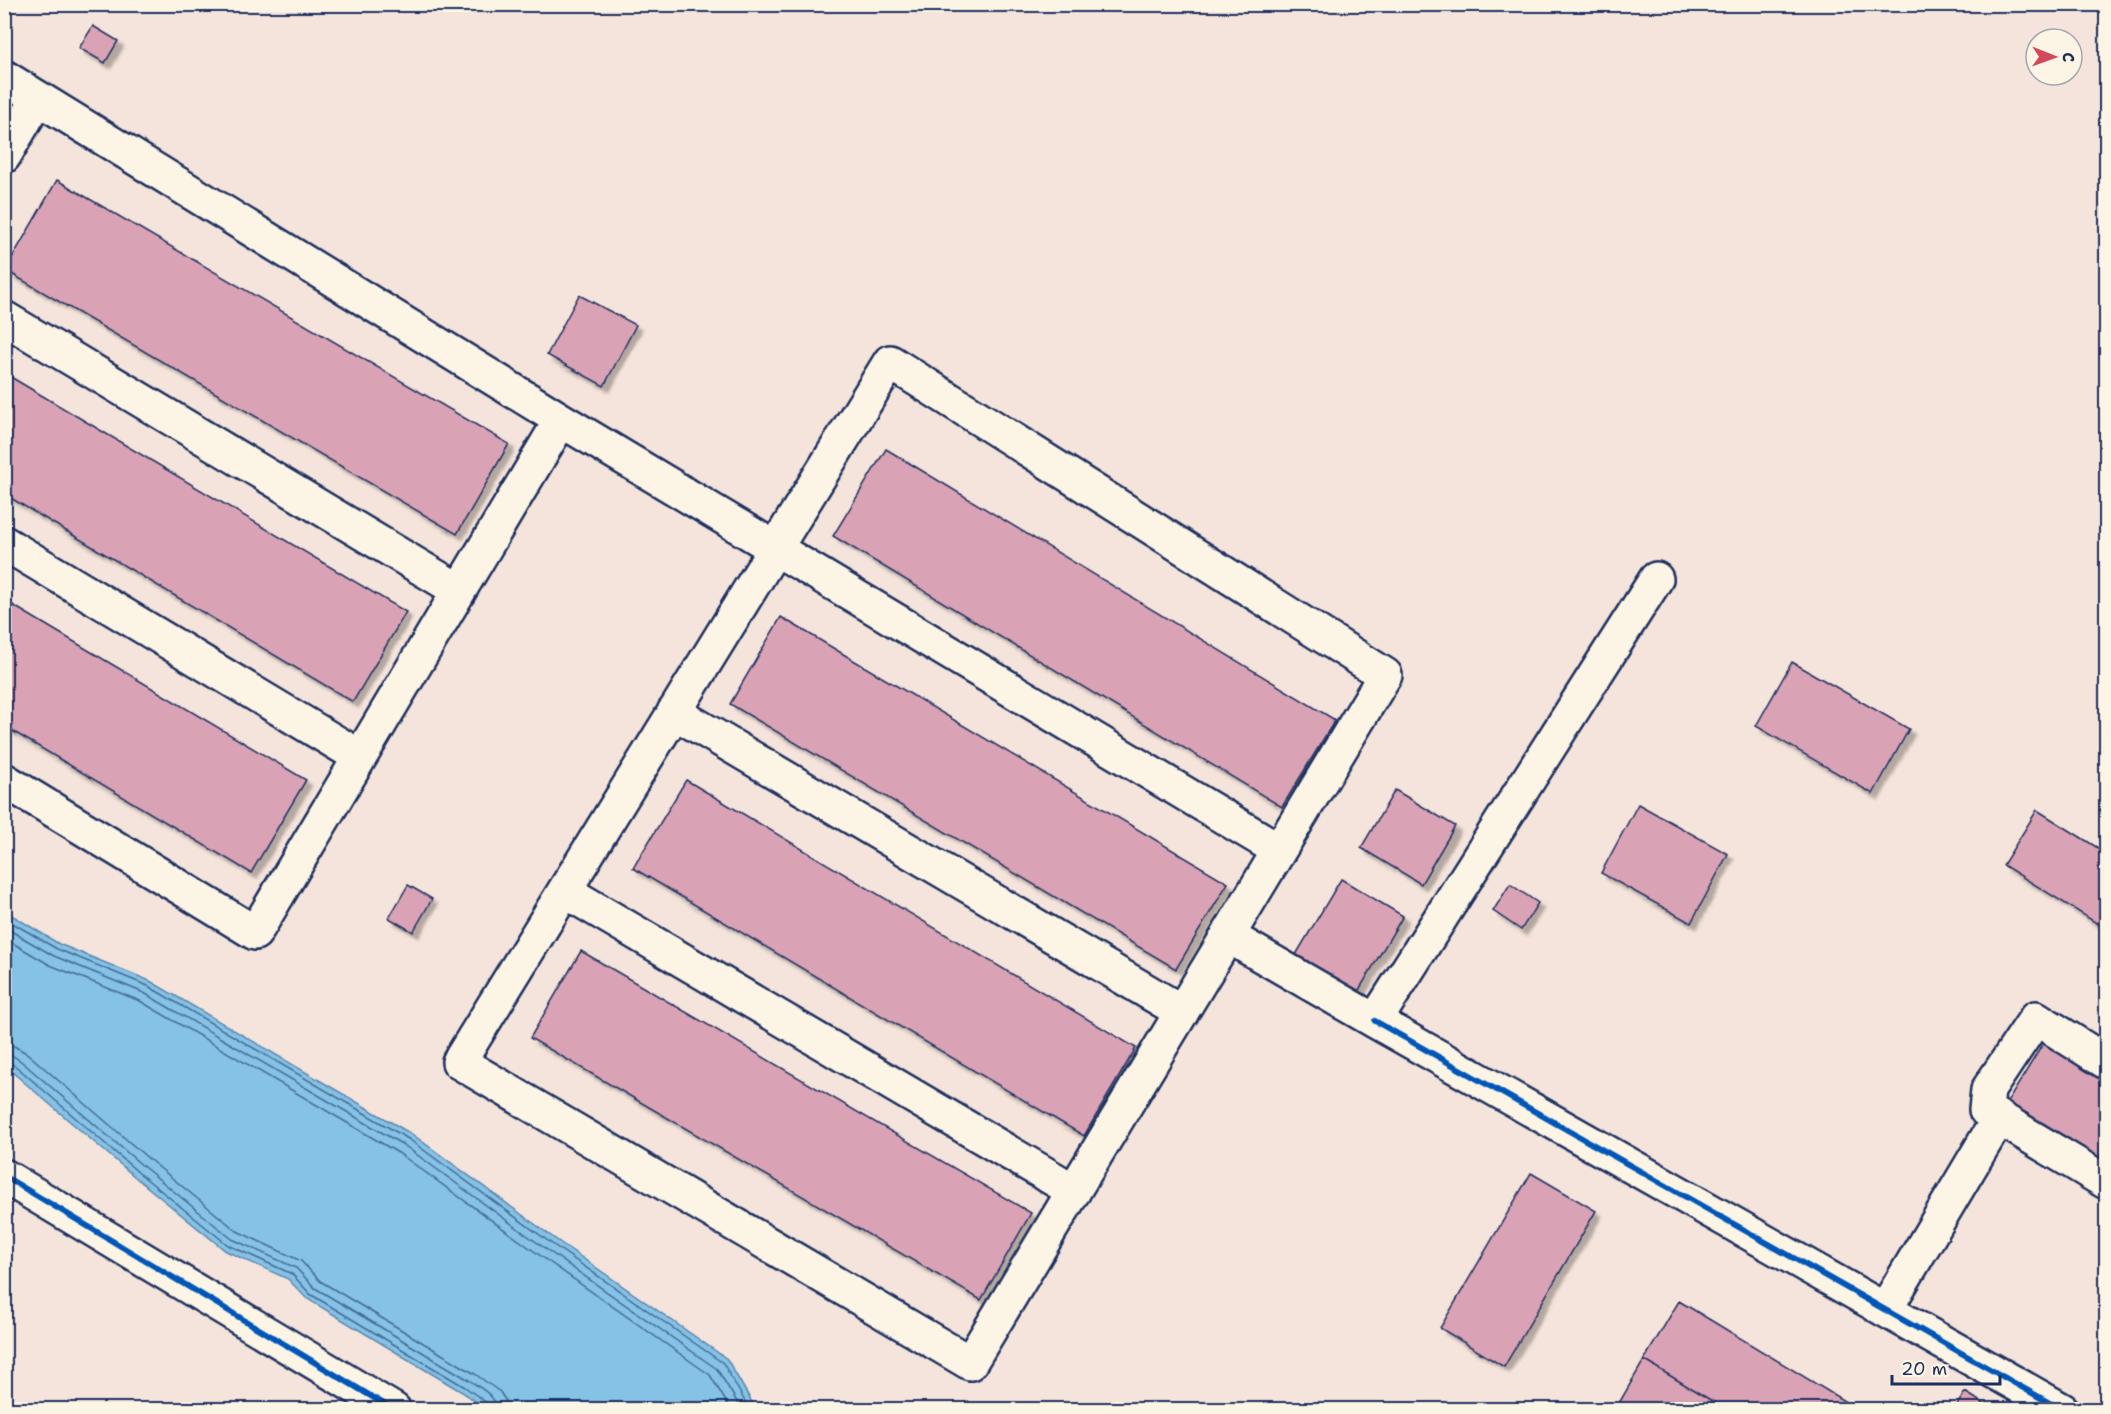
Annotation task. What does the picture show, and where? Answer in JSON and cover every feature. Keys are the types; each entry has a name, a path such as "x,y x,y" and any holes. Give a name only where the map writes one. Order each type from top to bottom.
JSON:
{"street":[{"path":"4,77 561,420 1279,850"},
{"path":"4,156 38,98"},
{"path":"4,318 459,591"},
{"path":"890,362 1385,675 970,1363 459,1062 775,547 890,362"},
{"path":"4,780 255,933 561,420"},
{"path":"4,543 360,757"},
{"path":"1375,1021 1656,579"},
{"path":"674,712 1182,1012"},
{"path":"565,891 1074,1191"},
{"path":"1228,936 2062,1410"},
{"path":"2106,1062 2036,1018 1988,1090 1986,1110 2106,1182"},
{"path":"1885,1310 1999,1118"},
{"path":"4,1176 394,1410"}],"water":[{"path":"5,911 59,944 150,981 413,1135 558,1241 727,1359 756,1409 487,1409 306,1298 288,1279 226,1251 5,1066"}],"building":[{"path":"93,26 118,41 105,63 79,48"},
{"path":"57,180 509,444 457,534 5,270"},
{"path":"579,295 636,325 604,386 547,355"},
{"path":"4,373 406,612 353,702 4,494"},
{"path":"886,449 1335,720 1282,807 833,536"},
{"path":"4,600 306,780 251,873 4,726"},
{"path":"781,617 1228,883 1176,969 730,704"},
{"path":"1792,662 1909,729 1873,794 1756,726"},
{"path":"686,780 1136,1048 1084,1136 633,868"},
{"path":"1395,790 1455,826 1421,884 1361,848"},
{"path":"1638,804 1728,854 1691,923 1601,873"},
{"path":"2037,810 2106,853 2106,929 2003,865"},
{"path":"1341,879 1403,916 1356,995 1294,958"},
{"path":"1510,884 1538,903 1521,930 1493,911"},
{"path":"408,885 432,899 413,932 389,918"},
{"path":"581,951 1031,1213 981,1300 530,1038"},
{"path":"2044,1042 2106,1081 2106,1169 2005,1106"},
{"path":"1531,1173 1596,1211 1504,1367 1440,1328"},
{"path":"1679,1301 1859,1410 1727,1410 1644,1360"},
{"path":"1644,1360 1727,1410 1615,1410"},
{"path":"1965,1392 1994,1410 1954,1410"}],"cycle path":[{"path":"1375,1021 2062,1410"},
{"path":"4,1176 394,1410"}]}
